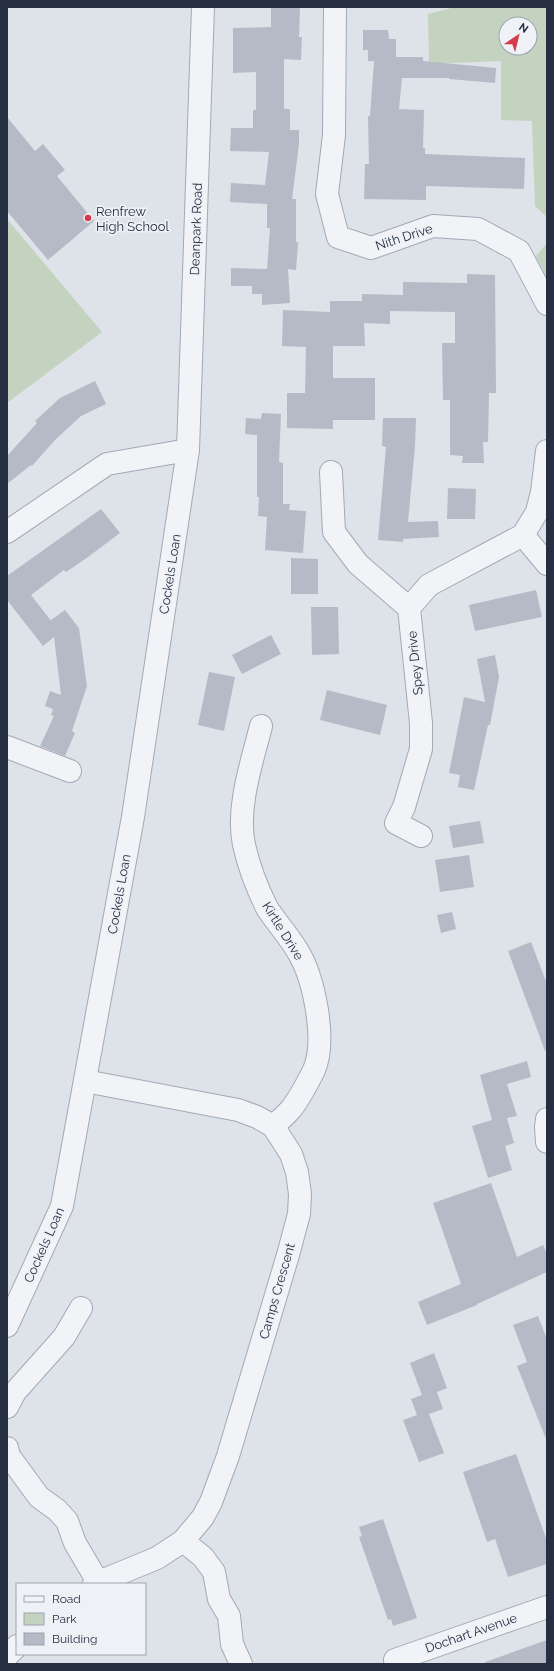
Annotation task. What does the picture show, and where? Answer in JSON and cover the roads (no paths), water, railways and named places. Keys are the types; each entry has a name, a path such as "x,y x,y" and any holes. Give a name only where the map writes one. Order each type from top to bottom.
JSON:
{"street":[{"name":"Deanpark Road","path":"188,450 203,7"},
{"name":"Nith Drive","path":"335,7 334,135 327,194 338,236 371,248 433,226 478,228 519,251 547,304"},
{"path":"7,532 107,464 188,450"},
{"name":"Cockels Loan","path":"7,1326 62,1206 133,817 188,450"},
{"path":"331,472 334,532 358,564 409,608 429,585 523,535 537,512 542,492 547,451"},
{"path":"523,535 547,564"},
{"name":"Spey Drive","path":"409,608 421,724 421,749 404,806 396,824 421,836"},
{"name":"Kirtle Drive","path":"261,726 245,793 242,826 244,845 254,880 268,908 298,951 311,980 316,1003 318,1027 318,1051 314,1069 291,1110 273,1126"},
{"path":"7,747 70,771"},
{"name":"Camps Crescent","path":"85,1081 238,1110 256,1117 273,1126 291,1154 297,1172 300,1194 299,1214 288,1256 220,1480 203,1517 183,1541 156,1558 96,1583"},
{"path":"547,1118 547,1142"},
{"path":"7,1407 15,1392 64,1337 80,1308"},
{"path":"7,1448 9,1456 39,1497 57,1510 67,1521 75,1542 96,1583"},
{"path":"183,1541 203,1557 214,1572 219,1599 229,1616 232,1644 241,1664"},
{"name":"Dochart Avenue","path":"395,1660 547,1607"},
{"path":"7,1656 16,1647"}],"place":[{"name":"Renfrew High School","path":"88,218"}]}
